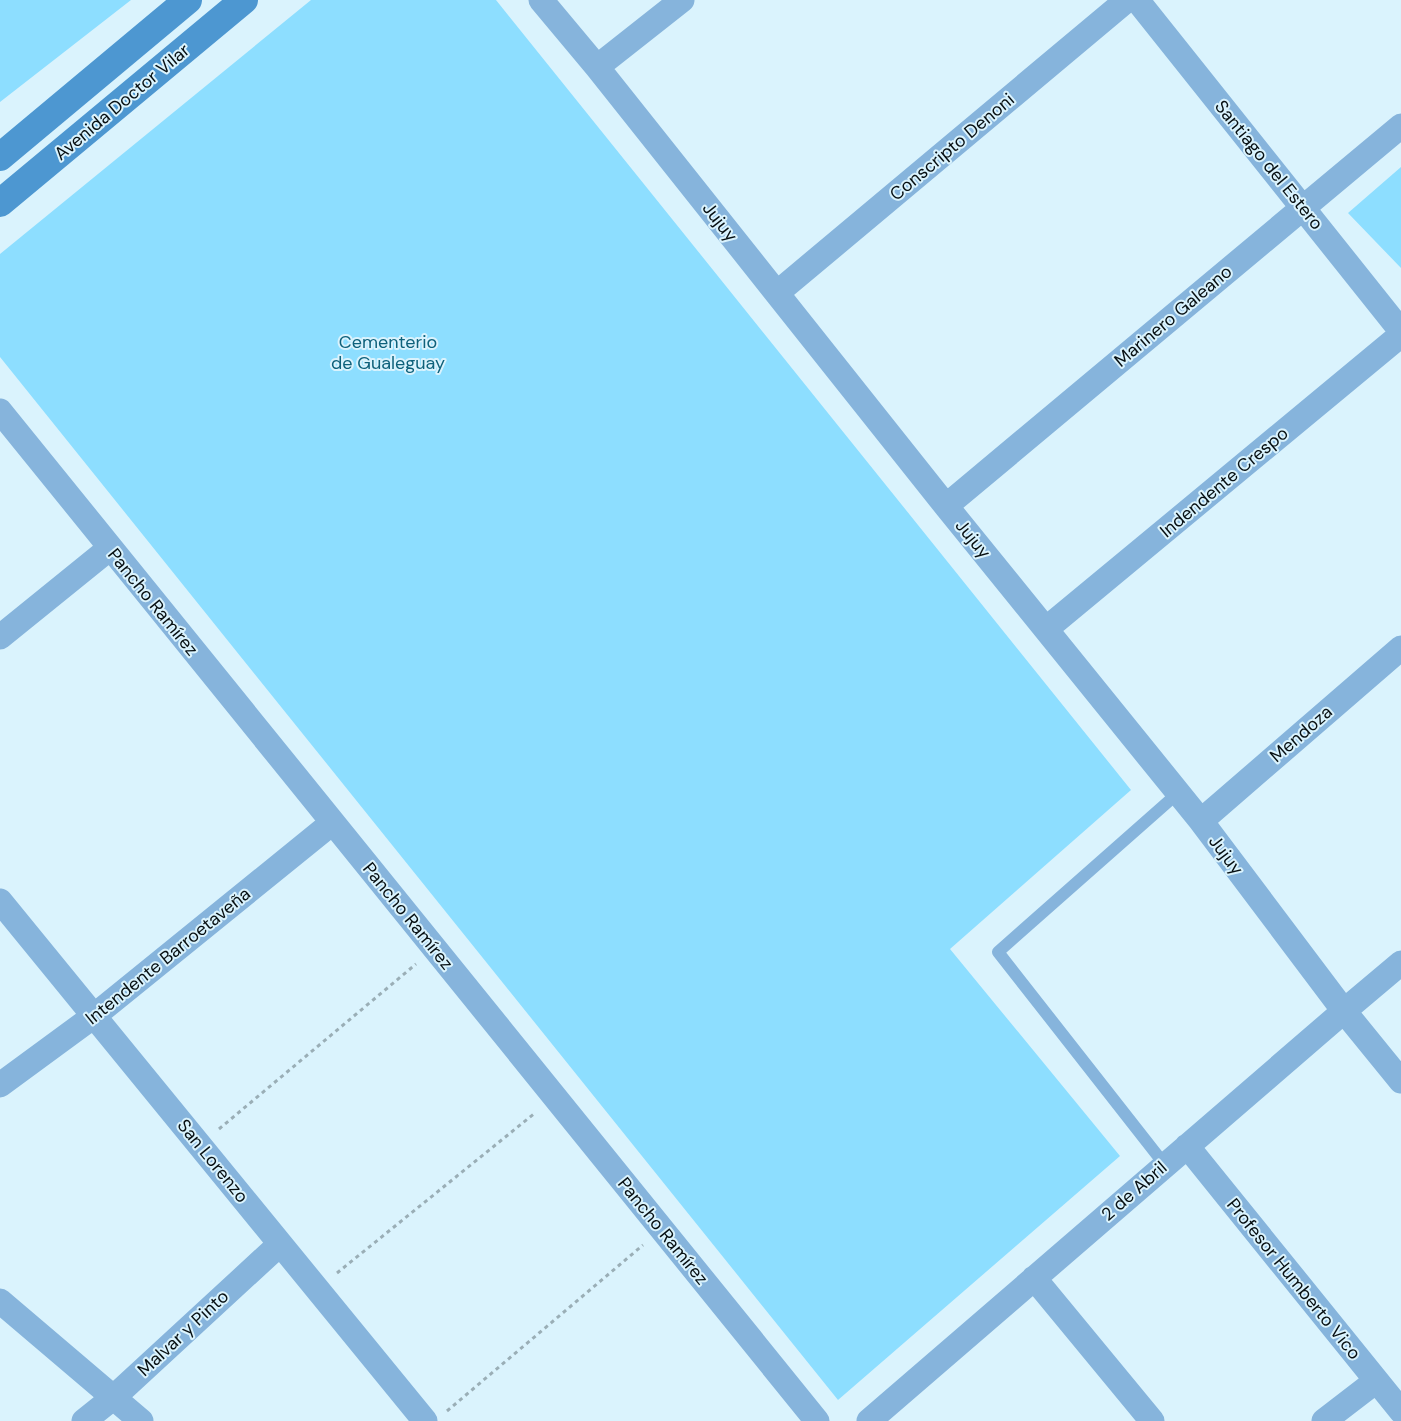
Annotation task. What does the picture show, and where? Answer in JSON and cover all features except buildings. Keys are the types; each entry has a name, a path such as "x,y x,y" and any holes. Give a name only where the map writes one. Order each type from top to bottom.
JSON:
{"street":[{"name":"Avenida Doctor Vilar","path":"0,157 188,0"},
{"name":"Avenida Doctor Vilar","path":"0,203 244,0"},
{"name":"Jujuy","path":"542,0 946,506 1201,821 1344,1010 1401,1081"},
{"path":"597,67 682,0"},
{"name":"Conscripto Denoni","path":"777,293 1127,0"},
{"name":"Santiago del Estero","path":"1137,0 1401,331"},
{"name":"Marinero Galeano","path":"946,506 1401,126"},
{"name":"Indendente Crespo","path":"1046,630 1401,335"},
{"name":"Pancho Ramírez","path":"0,411 817,1421"},
{"path":"0,637 110,548"},
{"name":"Mendoza","path":"1201,821 1401,648"},
{"name":"Intendente Barroetaveña","path":"0,1085 94,1016 332,823"},
{"name":"San Lorenzo","path":"0,901 280,1244 434,1418"},
{"name":"2 de Abril","path":"869,1421 1344,1010 1401,963"},
{"name":"Profesor Humberto Vico","path":"1187,1146 1401,1411"},
{"name":"Malvar y Pinto","path":"84,1421 114,1397 280,1244"},
{"path":"1034,1278 1152,1421"},
{"path":"0,1301 142,1421"},
{"path":"1324,1421 1376,1380"}],"lane":[{"path":"1165,1165 998,952 1178,793"}],"path":[{"path":"199,1145 434,949"},
{"path":"318,1289 555,1097"},
{"path":"434,1418 662,1229"}],"green space":[{"path":"0,0 131,0 0,102"},
{"name":"Cementerio de Gualeguay","path":"311,0 496,0 1131,790 950,949 1120,1156 838,1400 0,357 0,254"},
{"path":"1401,167 1401,268 1348,213"}]}
